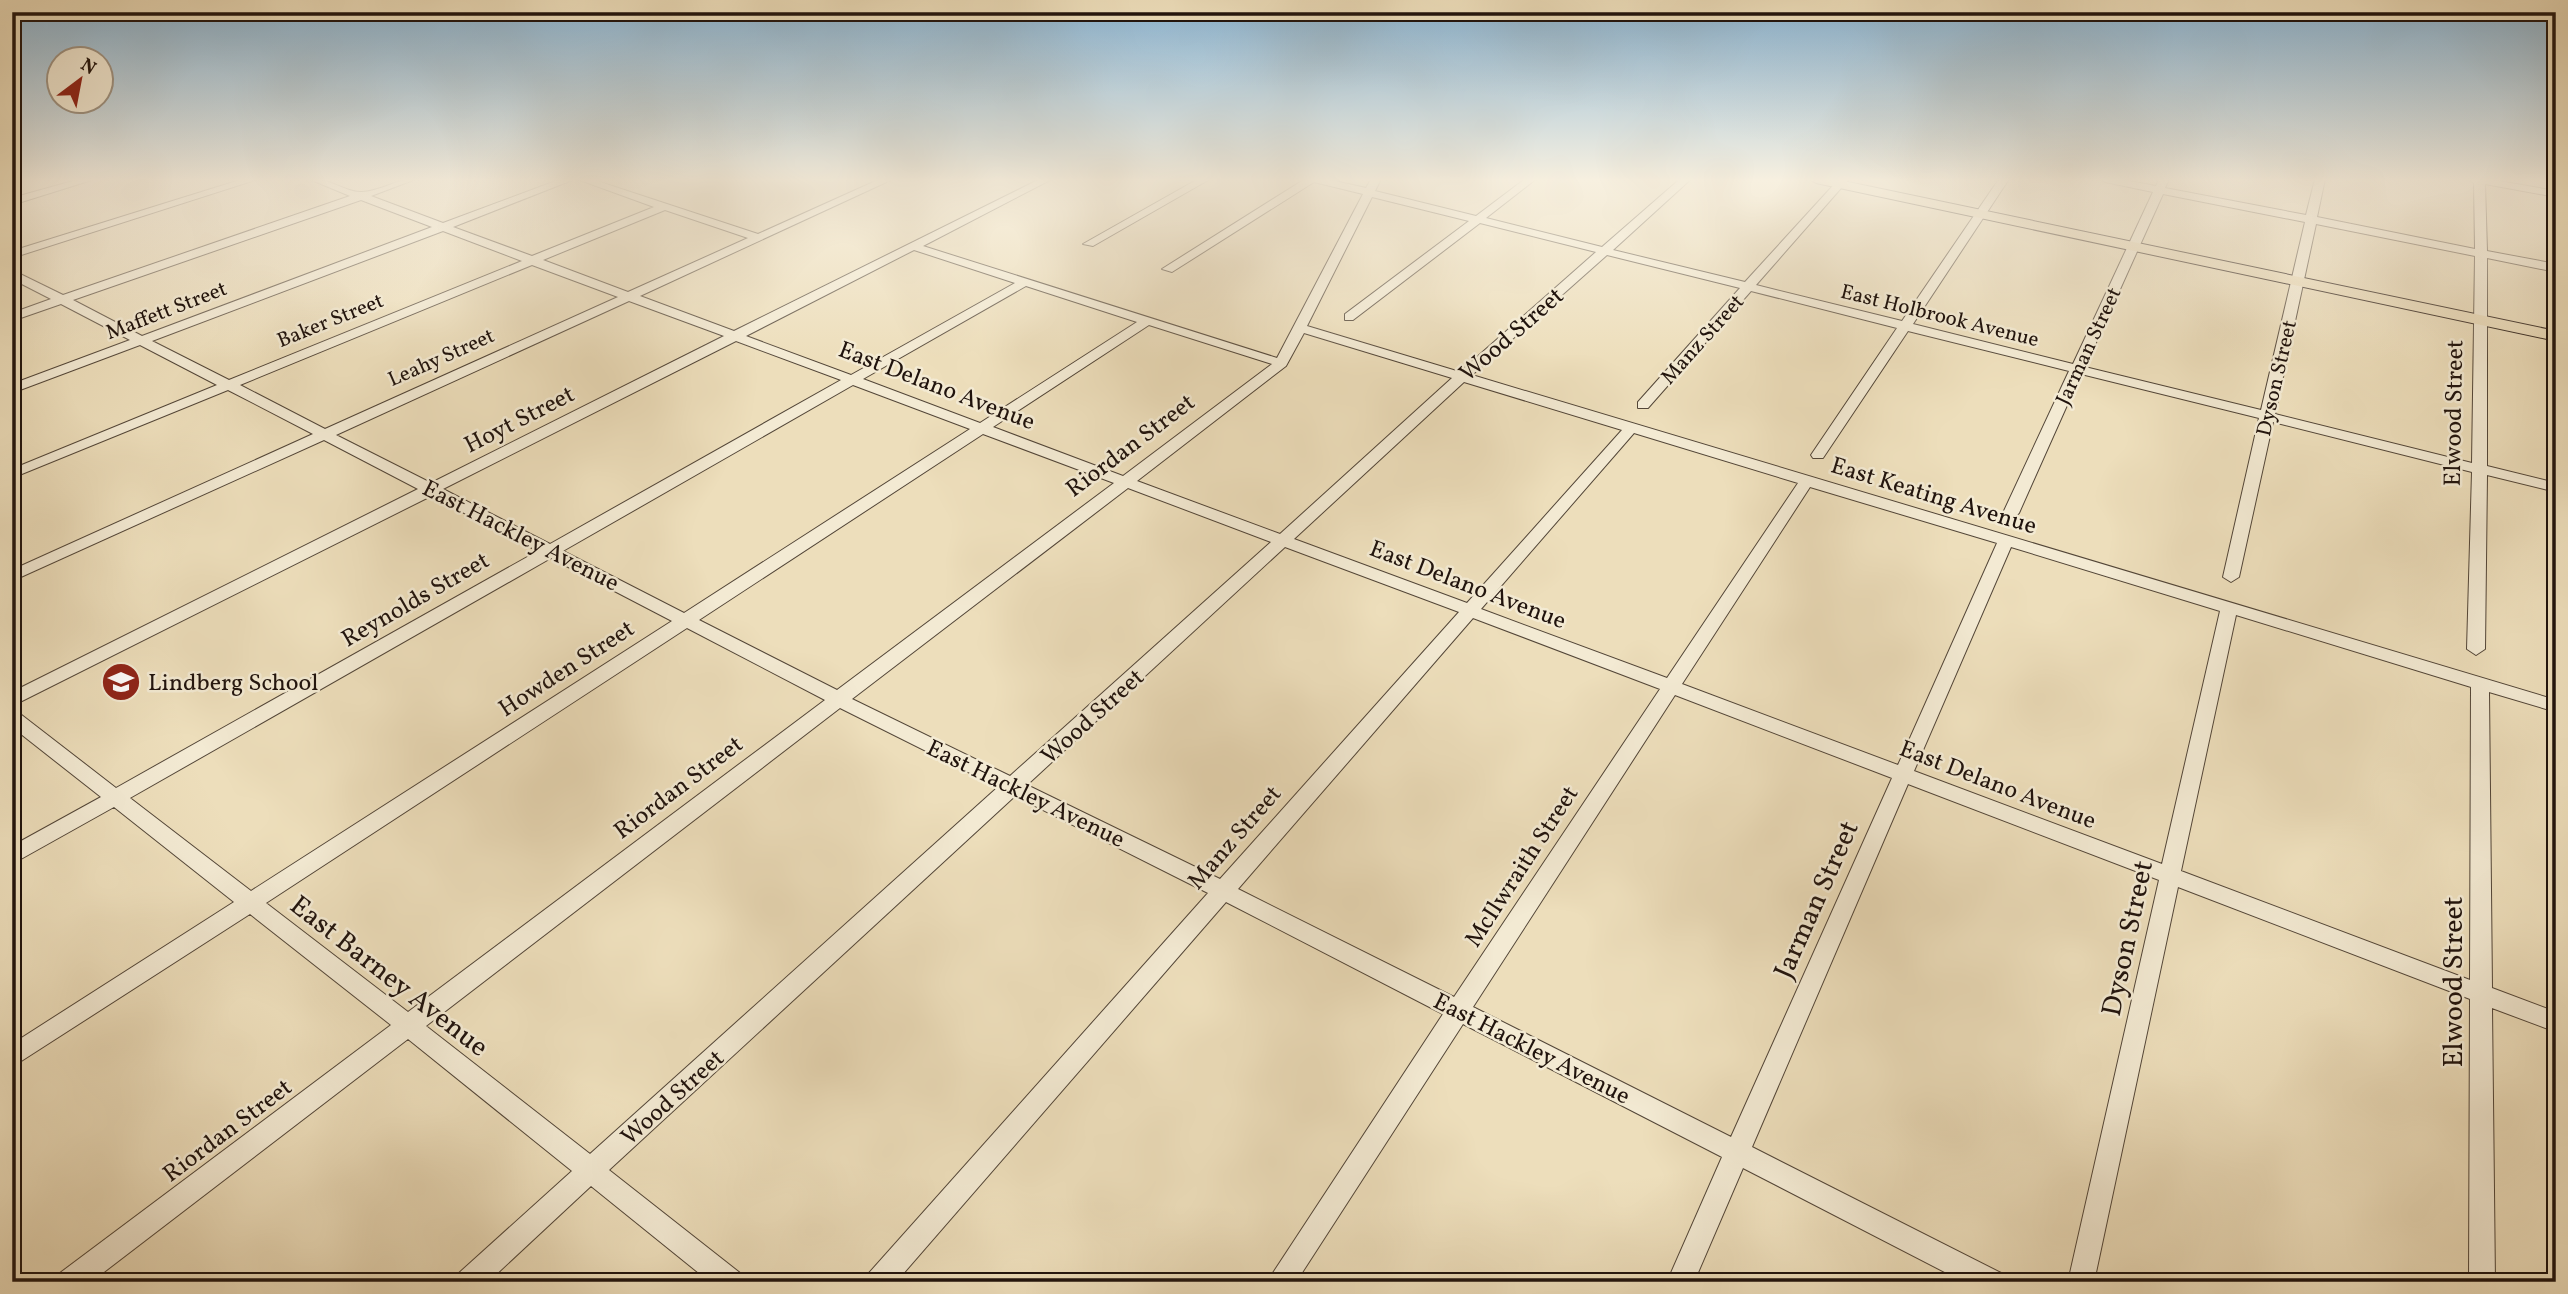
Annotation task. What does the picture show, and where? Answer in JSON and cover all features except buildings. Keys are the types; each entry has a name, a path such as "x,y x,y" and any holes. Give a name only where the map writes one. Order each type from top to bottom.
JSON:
{"main road":[{"path":"2103,239 2556,336"}],"street":[{"path":"12,256 63,239"},
{"path":"12,317 235,239"},
{"name":"Maffett Street","path":"12,389 410,239"},
{"name":"East Delano Avenue","path":"477,239 1469,610 2556,1022"},
{"name":"Baker Street","path":"12,474 583,239"},
{"name":"Leahy Street","path":"12,576 756,239"},
{"name":"Hoyt Street","path":"12,700 925,239"},
{"path":"1089,244 1097,239"},
{"path":"1168,269 1216,239"},
{"name":"Riordan Street","path":"69,1282 1281,363 1345,239"},
{"path":"1349,317 1450,239"},
{"name":"East Holbrook Avenue","path":"1559,239 2556,488"},
{"name":"Wood Street","path":"468,1282 1014,788 1462,377 1618,239"},
{"name":"Manz Street","path":"1643,405 1791,239"},
{"path":"1818,455 1962,239"},
{"name":"Jarman Street","path":"2011,513 2137,239"},
{"name":"Dyson Street","path":"2231,577 2308,239"},
{"path":"2412,239 2556,268"},
{"name":"Elwood Street","path":"2476,649 2482,239"},
{"path":"912,246 1281,363"},
{"name":"East Hackley Avenue","path":"12,275 838,699 1222,890 1992,1282"},
{"name":"Reynolds Street","path":"12,856 1025,282"},
{"name":"Howden Street","path":"12,1057 1147,320"},
{"name":"East Keating Avenue","path":"1301,324 1630,429 2556,706"},
{"name":"Manz Street","path":"878,1282 1630,429"},
{"name":"McIlwraith Street","path":"1280,1282 1807,480"},
{"name":"Jarman Street","path":"1680,1282 2006,540"},
{"name":"Dyson Street","path":"2081,1282 2230,607"},
{"name":"Elwood Street","path":"2480,683 2482,1282"},
{"name":"East Barney Avenue","path":"12,717 408,1025 731,1282"}],"place":[{"name":"Lindberg School","path":"121,682"}]}
